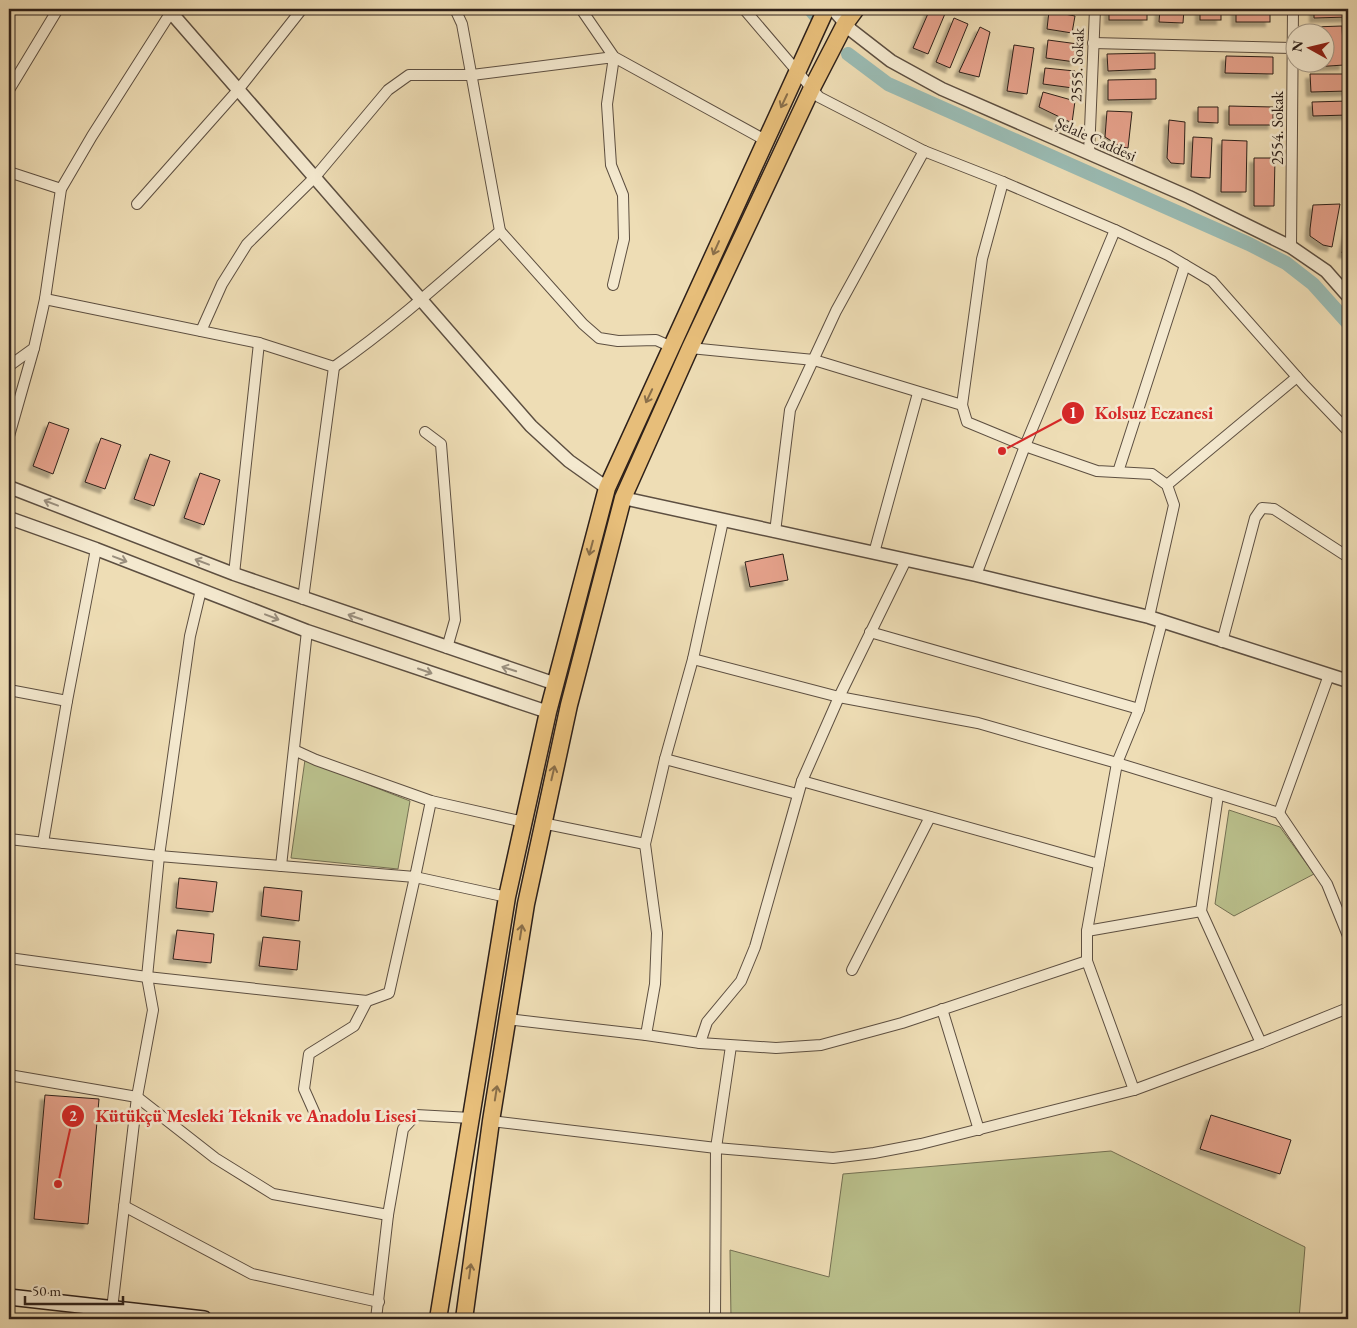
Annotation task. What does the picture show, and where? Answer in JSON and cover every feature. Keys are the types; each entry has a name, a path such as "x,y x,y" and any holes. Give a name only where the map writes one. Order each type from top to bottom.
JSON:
{"main road":[{"path":"438,1319 507,897 548,712 607,488 826,9"},
{"path":"464,1319 491,1121 526,904 568,705 623,498 690,348 812,88 845,24 856,9"},
{"path":"607,488 623,498"},
{"path":"9,1297 204,1319"}],"street":[{"path":"9,90 58,9"},
{"path":"137,204 238,90 302,9"},
{"path":"455,9 462,24 500,231 583,324 599,338 656,340 672,346"},
{"path":"581,9 614,56 765,140"},
{"path":"744,9 820,97 924,151 1116,230 1168,255 1212,281 1297,377 1348,431"},
{"name":"Şelale Caddesi","path":"833,9 845,24 891,61 942,89 1189,197 1291,247 1326,271 1348,296"},
{"name":"2555. Sokak","path":"1089,153 1095,9"},
{"name":"2554. Sokak","path":"1293,9 1293,22"},
{"path":"9,436 34,348 45,299 62,189 92,136 171,10 238,90 532,426 569,461 607,488"},
{"path":"1093,43 1284,48"},
{"path":"201,331 222,284 247,244 315,177 388,90 409,75 472,75 614,56"},
{"path":"613,285 624,239 623,195 611,165 607,104 614,56"},
{"name":"2554. Sokak","path":"1291,247 1292,72"},
{"path":"775,532 790,410 836,311 924,151"},
{"path":"9,172 62,189"},
{"path":"1003,182 982,259 962,405 968,422 1025,446 1097,472 1152,474 1167,485 1174,505 1149,617"},
{"path":"976,575 1025,446 1116,230"},
{"path":"303,599 334,367 359,350 500,231"},
{"path":"1118,472 1185,265"},
{"path":"45,299 259,343 334,367"},
{"path":"234,574 259,343"},
{"path":"9,366 34,348"},
{"path":"690,348 814,360 962,405"},
{"path":"1167,485 1297,377"},
{"path":"874,553 918,393"},
{"path":"425,432 441,444 455,620 447,648"},
{"path":"9,487 303,599 556,684"},
{"path":"623,498 976,575 1149,617 1348,681"},
{"path":"1222,642 1255,518 1262,508 1274,509 1348,557"},
{"path":"9,518 96,549 307,631 548,712"},
{"path":"646,1035 655,984 657,933 645,844 665,759 693,659 723,520"},
{"path":"43,843 67,701 96,549"},
{"path":"700,1043 707,1022 741,981 756,947 802,781 839,697 906,560"},
{"path":"112,1309 137,1097 153,1010 147,977 159,856 190,636 201,590"},
{"path":"1134,1090 1087,960 1087,931 1117,763 1139,709 1162,622"},
{"path":"281,866 307,631"},
{"path":"870,632 1139,709"},
{"path":"693,659 839,697 978,723 1279,813 1327,884 1348,936"},
{"path":"1279,813 1329,675"},
{"path":"9,690 67,701"},
{"path":"294,750 316,760 431,801 524,822"},
{"path":"665,759 798,794"},
{"path":"802,781 1099,864"},
{"path":"1218,794 1201,911 1261,1043"},
{"path":"9,958 147,977 366,1001 389,993 431,801"},
{"path":"852,970 930,817"},
{"path":"542,823 645,844"},
{"path":"9,839 159,856 415,877 507,897"},
{"path":"1087,931 1201,911"},
{"path":"507,1019 731,1046 776,1048 821,1045 902,1022 1087,960"},
{"path":"316,1116 304,1090 309,1054 354,1026 366,1001"},
{"path":"491,1121 716,1148 833,1158 921,1144 1134,1090 1261,1043 1348,1008"},
{"path":"942,1009 979,1130"},
{"path":"715,1319 716,1148 731,1046"},
{"path":"9,1075 137,1097 215,1158 273,1194 388,1215"},
{"path":"376,1319 388,1215 403,1129 416,1115 471,1118"},
{"path":"124,1206 252,1274 379,1302"}],"green space":[{"path":"305,760 410,801 398,869 291,858"},
{"path":"1229,810 1280,827 1314,874 1234,916 1215,904"},
{"path":"1111,1151 1305,1247 1299,1319 731,1319 730,1250 829,1277 843,1174"}],"building":[{"path":"930,9 947,9 928,54 913,48"},
{"path":"1109,9 1147,9 1147,20 1109,20"},
{"path":"1160,9 1184,9 1183,23 1159,22"},
{"path":"1200,9 1221,9 1221,20 1200,20"},
{"path":"1236,9 1270,9 1270,22 1236,22"},
{"path":"1314,9 1348,9 1348,17 1314,18"},
{"path":"1049,11 1075,16 1072,33 1047,29"},
{"path":"954,18 968,24 950,68 936,62"},
{"path":"1334,26 1342,26 1344,65 1334,66"},
{"path":"980,27 990,32 979,77 959,72"},
{"path":"1048,40 1078,44 1075,62 1046,58"},
{"path":"1014,45 1034,48 1027,94 1007,91"},
{"path":"1155,53 1155,69 1108,71 1107,54"},
{"path":"1226,56 1273,57 1273,74 1225,73"},
{"path":"1045,68 1075,71 1073,88 1043,84"},
{"path":"1310,74 1348,74 1348,91 1311,92"},
{"path":"1156,79 1156,99 1108,100 1108,80"},
{"path":"1043,92 1075,101 1072,123 1039,107"},
{"path":"1348,101 1348,115 1313,116 1312,102"},
{"path":"1229,106 1273,107 1273,125 1229,125"},
{"path":"1198,107 1218,107 1218,123 1198,122"},
{"path":"1107,111 1132,112 1128,148 1121,147 1105,137"},
{"path":"1169,120 1185,122 1184,164 1171,163 1167,158"},
{"path":"1193,137 1212,138 1210,178 1191,177"},
{"path":"1222,140 1247,141 1246,192 1221,192"},
{"path":"1254,158 1275,158 1274,206 1254,206"},
{"path":"1340,204 1332,247 1323,245 1310,236 1313,205"},
{"path":"1348,229 1348,254 1342,253"},
{"path":"49,422 69,429 53,474 33,466"},
{"path":"101,438 121,445 105,489 85,482"},
{"path":"150,454 170,461 154,506 134,499"},
{"path":"200,473 220,480 204,525 184,518"},
{"path":"783,554 788,580 750,587 745,562"},
{"path":"179,878 217,882 213,912 176,908"},
{"path":"264,887 302,891 299,921 261,916"},
{"path":"177,930 214,934 211,963 173,959"},
{"path":"263,937 300,941 297,970 259,966"},
{"path":"45,1095 99,1099 88,1224 34,1219"},
{"path":"1211,1115 1291,1140 1280,1174 1200,1149"}],"waterway":[{"path":"810,9 815,15"},
{"path":"848,54 888,84 1249,244 1286,263 1313,284 1348,323"}],"place":[{"name":"Kolsuz Eczanesi","path":"1002,451"},
{"name":"Kütükçü Mesleki Teknik ve Anadolu Lisesi","path":"58,1184"}]}
